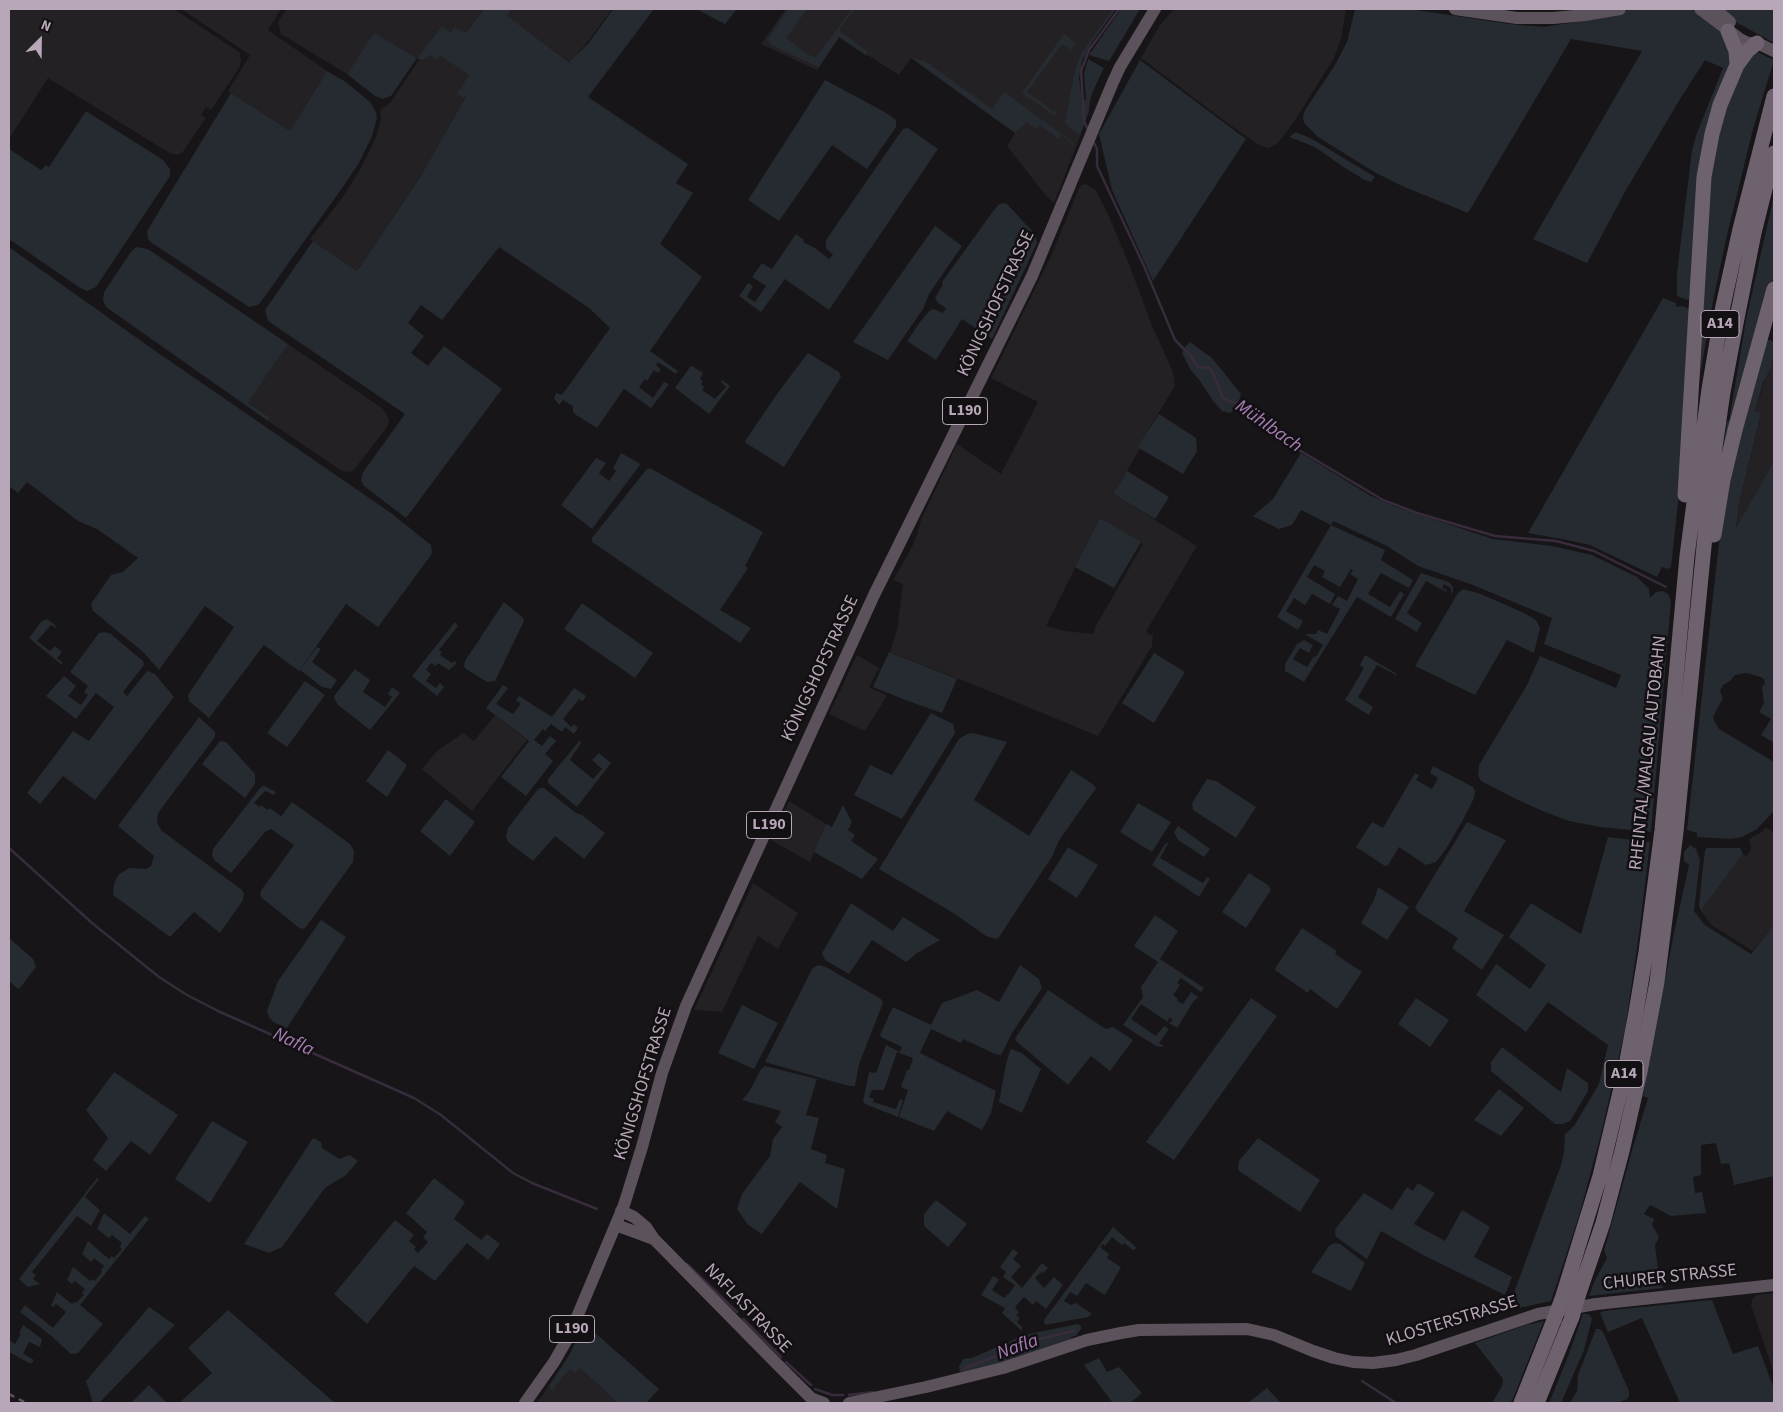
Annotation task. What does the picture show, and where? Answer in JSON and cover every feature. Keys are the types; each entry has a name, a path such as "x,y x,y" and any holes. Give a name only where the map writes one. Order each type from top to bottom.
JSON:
{"highway":[{"path":"1728,32 1736,51 1736,64"},
{"path":"1687,556 1682,531 1704,177 1712,134 1720,105 1736,64 1757,43"},
{"name":"RHEINTAL/WALGAU AUTOBAHN","path":"1668,837 1687,556 1709,389 1723,306 1740,229 1774,96"},
{"name":"RHEINTAL/WALGAU AUTOBAHN","path":"1537,1403 1571,1305 1625,1070 1668,837 1712,475 1724,392 1754,233 1774,153"},
{"path":"1699,586 1710,563 1723,480 1774,289"},
{"name":"RHEINTAL/WALGAU AUTOBAHN","path":"1522,1403 1554,1320 1571,1305"}],"main road":[{"name":"KÖNIGSHOFSTRASSE","path":"619,1218 642,1147 662,1073 686,1006 874,595 1032,276 1064,202 1092,129 1120,67 1155,9"},
{"path":"1455,9 1518,18 1562,18 1602,10 1620,9"},
{"path":"1700,9 1728,32 1748,43 1757,43 1774,51"},
{"path":"1715,9 1732,24 1753,37 1757,43"},
{"name":"NAFLASTRASSE","path":"619,1218 639,1221 646,1227 654,1239 778,1366 806,1393 821,1402"},
{"name":"L190","path":"525,1403 546,1374 569,1336 619,1218"},
{"name":"CHURER STRASSE","path":"1571,1305 1774,1285"},
{"name":"KLOSTERSTRASSE","path":"849,1403 1003,1368 1080,1342 1139,1330 1247,1329 1274,1335 1334,1358 1353,1362 1373,1362 1406,1358 1512,1321 1571,1305"}],"shaded area":[{"path":"9,9 174,9 240,53 241,61 239,68 211,110 206,107 201,115 206,118 182,153 176,155 168,152 48,78 9,139"},
{"path":"181,9 281,9 268,30 327,71 290,131 228,91 250,55"},
{"path":"286,9 484,9 466,33 452,32 442,26 417,58 374,34 347,74 281,34 278,22"},
{"path":"484,9 511,9 507,16 569,62 588,44 613,9 654,9 588,97 688,164 676,183 693,193 660,244 702,277 650,351 678,371 676,374 658,362 656,365 661,370 658,373 654,370 647,381 645,379 639,387 653,398 664,382 669,384 651,408 624,389 597,428 576,415 573,412 573,406 563,400 559,405 554,398 556,393 562,395 610,328 589,308 499,247 442,320 421,305 408,323 424,336 411,353 428,366 444,346 502,389 406,518 364,486 361,480 366,468 405,414 268,321 265,310 313,241 357,271 419,179 467,94 463,98 457,94 469,75 440,55 436,59 431,55 422,61 417,58 442,26 451,32 455,27 466,33"},
{"path":"511,9 612,9 570,62 506,16"},
{"path":"696,9 737,9 725,24"},
{"path":"786,9 1116,9 1092,42 1082,61 1079,78 1082,103 1080,108 1085,124 1054,203 1047,197 1007,146 1015,133 911,58 899,75 839,37 817,70 761,44"},
{"path":"788,9 807,9 786,38 809,55 816,57 852,9 855,9 840,28 840,31 867,51 867,56 839,37 819,67 773,46 768,39"},
{"path":"1113,9 1116,9 1092,42 1082,61 1079,78 1082,102 1086,99 1084,74 1088,59 1104,68 1093,91 1089,111 1079,134 1065,122 1075,70 1082,52"},
{"path":"1121,9 1140,9 1109,61 1089,55"},
{"path":"1174,9 1346,9 1341,39 1334,58 1294,122 1278,143 1268,148 1259,145 1230,125 1141,58 1160,25"},
{"path":"1355,9 1410,9 1509,24 1544,27 1595,19 1633,9 1691,9 1719,28 1731,53 1689,299 1677,296 1677,273 1692,150 1723,68 1705,60 1626,190 1587,263 1533,239 1642,51 1571,39 1468,213 1402,186 1376,173 1318,137 1304,123 1305,110 1335,65 1347,42"},
{"path":"1720,9 1774,9 1774,43 1734,21"},
{"path":"374,33 417,58 391,96 383,99 375,96 347,74"},
{"path":"1064,34 1076,43 1067,54 1070,49 1062,44 1027,92 1054,112 1058,108 1055,116 1022,93"},
{"path":"440,48 478,74 419,179 357,271 310,239 343,197 361,168 376,137 381,119 380,110 390,103 419,60 421,62"},
{"path":"1755,51 1774,60 1753,129 1727,235 1712,306 1696,399 1710,168 1733,84"},
{"path":"910,57 921,61 922,59 992,109 1004,92 1070,140 1073,143 1074,149 1071,142 1061,135 1059,139 1040,125 1037,129 1027,122 1015,133"},
{"path":"1140,60 1246,139 1153,281 1112,190 1099,134"},
{"path":"327,71 346,82 370,102 377,118 372,136 359,163 263,299 258,305 249,307 152,243 148,239 147,231 231,93 290,131"},
{"path":"825,80 883,111 896,120 896,127 867,169 832,145 779,221 748,200"},
{"path":"86,111 163,160 170,169 170,176 96,287 87,291 9,239 9,149 41,170 46,165 49,167"},
{"path":"908,128 938,149 829,310 785,279 761,312 739,296 748,283 753,286 747,297 755,302 766,286 752,277 762,263 772,269 796,234 804,240 803,242 815,248 829,259 833,255 826,248 826,240 900,133 903,129"},
{"path":"1296,132 1312,139 1375,177 1371,182 1365,180 1315,147 1289,137"},
{"path":"1085,184 1095,189 1107,212 1153,328 1173,372 1175,386 1138,446 1140,449 1113,494 1197,546 1147,630 1148,635 1153,635 1152,646 1098,736 890,652 897,630 903,584 893,580 910,551 921,520 957,444 1001,474 1038,402 991,378 1051,256 1080,186","holes":["1100,518 1143,544 1093,634 1065,631 1046,626"]},
{"path":"1774,195 1774,274 1722,456 1746,320"},
{"path":"1007,204 1035,234 1037,243 992,339 962,319 936,360 907,341 930,310 934,309 943,313 946,308 938,303 935,298 943,284 942,282 991,214 998,205"},
{"path":"935,226 962,246 929,294 923,309 888,360 853,342"},
{"path":"9,247 151,348 391,513 431,545 431,555 378,627 346,604 299,671 264,645 209,718 189,701 188,695 234,627 205,606 159,670 143,652 93,611 91,604 111,575 123,572 138,558 97,529 78,521 27,482 18,493 9,486"},
{"path":"136,247 148,249 288,344 248,403 270,418 268,421 106,307 103,300 104,292"},
{"path":"1663,298 1676,303 1676,307 1682,306 1690,309 1680,485 1671,567 1667,569 1662,567 1657,577 1590,545 1528,533"},
{"path":"1767,340 1774,342 1774,359 1771,360 1771,367 1763,383 1755,411 1761,414 1740,498 1736,528 1774,461 1774,743 1761,735 1771,719 1759,712 1764,703 1762,687 1765,683 1761,677 1746,673 1735,675 1723,685 1720,691 1723,698 1713,717 1719,729 1774,762 1774,811 1757,829 1742,837 1731,839 1697,837 1697,833 1687,830 1723,507 1756,374"},
{"path":"1190,342 1212,358 1241,394 1237,407 1230,413 1222,411 1190,369 1182,353"},
{"path":"288,344 382,408 387,415 389,421 387,427 353,471 342,471 268,421 270,419 248,403"},
{"path":"808,353 839,372 841,377 784,467 745,441"},
{"path":"1774,359 1774,461 1736,529 1740,498 1761,415 1755,412 1771,360"},
{"path":"692,366 703,373 700,379 704,387 702,390 715,399 726,387 721,382 722,380 730,386 709,414 675,388"},
{"path":"1159,414 1196,438 1197,451 1183,474 1137,447"},
{"path":"621,453 640,465 592,529 561,505 596,458 606,463 599,473 609,481 616,471 613,468"},
{"path":"1301,453 1371,496 1396,507 1493,539 1552,546 1592,555 1637,577 1649,589 1650,598 1656,592 1663,591 1668,594 1671,601 1651,832 1600,827 1569,821 1518,800 1481,781 1478,775 1479,765 1527,685 1540,656 1616,688 1621,675 1544,644 1552,618 1473,585 1418,566 1387,546 1333,521 1331,525 1301,510 1292,525 1279,529 1253,516 1273,499"},
{"path":"650,468 763,532 745,566 748,568 720,610 751,628 740,643 592,542 592,538 646,470"},
{"path":"1127,471 1169,497 1155,519 1113,494"},
{"path":"1100,518 1141,542 1114,588 1075,567"},
{"path":"1331,525 1383,549 1385,551 1381,560 1413,580 1409,588 1381,573 1368,594 1390,607 1400,591 1404,594 1391,617 1357,597 1304,682 1285,671 1285,664 1297,644 1304,640 1313,645 1309,653 1300,648 1293,659 1307,667 1314,656 1316,657 1323,645 1305,634 1316,634 1318,630 1327,634 1340,609 1332,605 1338,596 1347,601 1358,579 1350,574 1353,571 1351,569 1340,587 1322,577 1325,571 1314,565 1307,577 1335,594 1330,604 1312,594 1305,605 1294,598 1286,611 1303,621 1298,630 1277,617"},
{"path":"1421,573 1449,582 1453,587 1453,591 1451,595 1451,588 1444,584 1442,588 1447,590 1446,592 1426,581 1407,613 1422,623 1417,632 1395,619"},
{"path":"1463,589 1481,594 1524,613 1536,620 1540,628 1534,653 1507,640 1475,695 1415,666 1458,593"},
{"path":"504,602 524,621 495,681 487,682 466,669 464,666 465,661"},
{"path":"582,603 653,653 635,678 564,629"},
{"path":"47,619 57,627 51,625 37,641 50,651 55,646 62,652 57,658 63,663 62,665 29,638 42,621"},
{"path":"455,622 458,626 439,650 442,652 440,655 452,663 454,661 457,663 449,670 438,663 436,666 431,663 426,670 431,674 426,681 436,688 440,683 444,687 437,696 412,676"},
{"path":"99,633 111,634 143,661 144,665 123,692 127,696 147,671 155,674 174,697 95,800 63,776 40,804 27,793 73,731 89,741 114,707 96,693 76,719 46,696 64,676 76,686 68,696 81,705 88,695 84,692 88,686 70,672"},
{"path":"317,647 321,649 312,662 337,680 331,689 322,687 300,670"},
{"path":"889,652 957,679 942,713 873,687"},
{"path":"1154,653 1185,672 1154,723 1122,703"},
{"path":"857,655 879,668 869,687 887,696 865,731 829,714"},
{"path":"1365,655 1397,674 1377,665 1358,697 1373,707 1369,715 1345,700 1364,668 1360,665"},
{"path":"355,669 370,680 363,692 385,707 392,697 388,694 392,687 400,693 370,730 338,705 334,696"},
{"path":"305,681 325,695 287,747 267,733"},
{"path":"503,685 508,688 496,704 513,714 521,704 516,700 519,696 552,717 574,688 586,696 583,701 579,699 563,719 571,727 574,724 578,728 574,734 565,727 562,732 551,724 545,731 543,729 534,740 542,746 550,736 556,741 545,754 553,761 526,796 501,777 529,741 486,708"},
{"path":"931,713 953,724 955,733 902,819 854,795 870,765 892,775"},
{"path":"495,715 527,740 472,811 422,769 437,751 463,733 474,741"},
{"path":"199,717 215,732 215,737 158,813 158,825 162,831 242,890 244,894 243,900 220,933 194,912 170,937 113,895 114,884 118,875 129,868 146,869 151,866 154,856 118,826"},
{"path":"973,733 1007,742 974,800 1029,836 1071,770 1094,785 1096,789 1058,842 1053,855 996,939 986,936 955,914 879,869 959,739"},
{"path":"580,740 581,743 570,760 593,779 602,769 592,760 599,753 611,763 577,807 549,784 548,779"},
{"path":"220,741 226,742 255,774 255,784 245,798 202,764"},
{"path":"388,750 406,764 406,767 387,797 366,781"},
{"path":"1433,766 1473,787 1475,791 1474,798 1463,820 1436,862 1426,865 1399,847 1388,865 1385,866 1356,847 1372,822 1383,828 1415,773 1419,775 1416,780 1432,789 1438,778 1430,773"},
{"path":"1207,779 1216,781 1256,807 1236,838 1193,810 1192,803"},
{"path":"264,786 276,792 274,795 265,791 254,803 268,810 270,808 281,816 279,819 292,802 350,844 354,851 353,862 306,927 302,929 262,898 260,894 294,845 271,829 265,832 231,873 214,860 212,854 213,849 260,788"},
{"path":"544,788 605,833 584,859 555,836 533,861 508,842 506,837 508,828 538,789"},
{"path":"446,799 475,822 450,856 420,831"},
{"path":"789,801 826,824 810,862 771,840"},
{"path":"1138,803 1171,822 1152,852 1120,832"},
{"path":"843,805 852,822 848,830 855,835 851,841 878,859 862,879 814,852 826,824 832,827"},
{"path":"1467,822 1506,840 1464,911 1504,935 1482,970 1452,948 1458,938 1418,912 1415,907"},
{"path":"1178,826 1210,849 1204,857 1178,840 1174,832"},
{"path":"1766,827 1774,833 1774,925 1753,951 1713,926 1701,911 1743,854 1747,856 1751,849 1749,839"},
{"path":"1608,837 1650,842 1625,1030 1601,1134 1579,1216 1551,1301 1514,1309 1511,1304 1512,1298 1561,1165 1565,1134 1574,1126 1599,1084 1608,1045 1548,1002 1526,1032 1476,995 1496,964 1530,989 1546,965 1509,937 1531,903 1581,934"},
{"path":"1169,842 1160,858 1203,883 1207,877 1210,879 1199,897 1152,865 1165,844"},
{"path":"1690,845 1696,849 1700,860 1694,911 1705,925 1751,954 1774,925 1774,1176 1734,1185 1729,1163 1721,1164 1716,1143 1701,1145 1701,1175 1693,1177 1695,1193 1702,1192 1706,1213 1671,1216 1650,1205 1644,1214 1654,1219 1652,1225 1659,1237 1655,1245 1663,1288 1589,1296 1607,1258 1604,1251 1648,1098 1643,1096 1689,865 1684,861 1684,852"},
{"path":"1068,847 1098,865 1077,898 1048,879"},
{"path":"1707,848 1740,848 1743,854 1701,911 1699,906 1705,850"},
{"path":"1249,873 1268,885 1271,890 1246,928 1222,912"},
{"path":"753,883 798,913 778,949 758,936 722,1012 694,1010"},
{"path":"1378,887 1409,907 1387,940 1361,923 1374,900"},
{"path":"851,903 893,931 903,917 940,940 917,953 906,962 872,940 849,974 825,960 822,953"},
{"path":"1155,915 1178,931 1160,959 1204,988 1201,992 1181,978 1177,983 1180,985 1173,995 1178,999 1177,1001 1183,1004 1191,992 1198,997 1177,1028 1169,1023 1173,1020 1169,1017 1168,1022 1141,1004 1131,1019 1156,1036 1164,1026 1169,1029 1159,1043 1164,1046 1161,1047 1156,1046 1123,1025 1143,997 1141,987 1158,962 1134,946"},
{"path":"321,920 346,937 287,1028 273,1022 267,1011 278,981"},
{"path":"1302,928 1337,951 1335,954 1362,972 1337,1009 1310,989 1308,993 1275,970"},
{"path":"9,938 33,959 36,967 18,989 9,981"},
{"path":"818,965 826,967 881,999 883,1003 859,1064 855,1086 849,1086 765,1062 812,969"},
{"path":"1020,965 1039,979 1042,988 1012,1033 1001,1055 963,1039 961,1043 931,1029 920,1053 996,1091 991,1113 982,1130 947,1111 934,1131 899,1117 908,1090 901,1087 913,1058 897,1052 884,1090 872,1090 869,1097 874,1099 873,1102 896,1109 900,1099 903,1100 898,1117 865,1104 863,1101 869,1072 876,1073 886,1045 900,1052 902,1047 880,1035 893,1007 931,1025 942,1003 977,990 999,1002"},
{"path":"1048,990 1106,1029 1113,1027 1133,1040 1110,1071 1091,1056 1068,1085 1016,1041 1015,1039 1018,1034"},
{"path":"1251,998 1277,1016 1174,1160 1146,1142"},
{"path":"1416,998 1449,1020 1430,1047 1398,1024"},
{"path":"742,1005 778,1023 754,1069 718,1053"},
{"path":"1502,1047 1561,1092 1567,1068 1588,1083 1588,1091 1570,1121 1563,1124 1555,1124 1491,1071 1491,1062"},
{"path":"1012,1049 1023,1054 1041,1069 1022,1113 999,1102 1006,1064"},
{"path":"765,1066 817,1079 806,1115 819,1118 811,1149 827,1155 825,1163 845,1169 837,1209 800,1182 762,1234 748,1225 737,1209 742,1194 770,1156 773,1139 782,1127 775,1122 781,1111 742,1100 749,1092 761,1069"},
{"path":"114,1072 178,1115 150,1155 131,1141 106,1171 93,1160 108,1138 86,1110"},
{"path":"1499,1089 1524,1108 1501,1136 1474,1120"},
{"path":"212,1121 248,1142 210,1203 175,1179"},
{"path":"313,1138 321,1142 322,1148 339,1159 350,1155 358,1161 346,1175 325,1188 282,1247 269,1253 244,1244"},
{"path":"1258,1138 1320,1180 1300,1212 1239,1171 1239,1161"},
{"path":"97,1178 99,1179 85,1197 100,1210 91,1226 77,1216 32,1272 36,1275 33,1279 40,1284 28,1287 19,1279"},
{"path":"434,1178 465,1202 454,1219 481,1240 487,1234 500,1244 488,1260 467,1243 435,1281 414,1266 367,1324 334,1294 395,1220 414,1235 409,1241 416,1247 414,1249 418,1253 428,1242 423,1237 427,1232 406,1213"},
{"path":"1418,1183 1435,1193 1414,1224 1445,1241 1462,1210 1490,1227 1474,1257 1512,1277 1505,1295 1425,1256 1381,1231 1367,1259 1336,1237 1336,1228 1364,1193 1392,1210 1407,1187 1413,1191"},
{"path":"936,1200 967,1224 948,1247 925,1227 924,1214"},
{"path":"104,1213 130,1234 145,1216 149,1219 80,1305 103,1324 78,1353 71,1354 20,1312 25,1305 53,1328 66,1312 56,1304 53,1307 51,1306 57,1292 72,1304 76,1303 84,1295 82,1293 85,1289 75,1281 72,1284 67,1280 73,1267 90,1281 92,1279 95,1281 102,1272 101,1270 104,1266 94,1258 91,1262 82,1254 88,1241 109,1259 112,1256 114,1258 122,1249 120,1247 122,1243 112,1235 109,1238 97,1229"},
{"path":"1113,1227 1137,1248 1133,1250 1124,1243 1122,1245 1112,1237 1105,1246 1103,1244 1100,1247 1109,1254 1107,1258 1121,1267 1105,1295 1086,1283 1077,1296 1070,1292 1064,1301 1071,1305 1076,1303 1092,1314 1088,1317 1045,1325 1044,1320"},
{"path":"1334,1243 1340,1244 1365,1263 1351,1291 1311,1272 1329,1246"},
{"path":"1013,1249 1018,1253 1013,1259 1021,1266 1011,1277 1022,1288 1042,1263 1048,1268 1035,1278 1044,1288 1054,1277 1063,1285 1046,1309 1036,1301 1033,1305 1024,1297 1015,1307 1019,1313 1016,1315 1020,1318 1017,1322 1022,1327 1022,1331 1002,1313 1005,1308 981,1295 993,1276 999,1279 992,1290 1004,1298 1009,1294 1015,1285 1003,1277 1006,1272 1000,1267"},
{"path":"1774,1293 1774,1374 1751,1305 1753,1298 1757,1295"},
{"path":"1712,1300 1733,1354 1758,1346 1774,1389 1774,1403 1680,1403 1642,1318 1608,1332 1600,1313 1603,1311"},
{"path":"149,1307 175,1325 99,1403 93,1403 86,1381"},
{"path":"228,1310 335,1403 179,1403 212,1373 188,1348"},
{"path":"1583,1314 1590,1315 1592,1319 1584,1350 1561,1403 1549,1403 1569,1354"},
{"path":"1544,1321 1512,1401 1508,1403 1492,1403 1502,1386 1503,1379 1475,1343 1526,1325"},
{"path":"585,1324 659,1389 646,1403 618,1403 580,1368 575,1373 570,1369 553,1388 554,1392 550,1388 549,1386 568,1357"},
{"path":"1078,1324 1081,1326 1081,1329 1071,1339 1002,1363 960,1373 959,1367 963,1359 972,1358 1024,1335"},
{"path":"23,1325 42,1339 40,1347 29,1342 23,1354 34,1360 31,1364 9,1352 9,1340 15,1344 21,1334 19,1333"},
{"path":"1596,1329 1600,1329 1603,1332 1629,1391 1629,1396 1627,1399 1617,1403 1570,1403 1577,1391 1578,1375"},
{"path":"568,1357 618,1403 537,1403"},
{"path":"1099,1358 1107,1372 1119,1367 1142,1393 1130,1403 1113,1403 1084,1365"},
{"path":"149,1385 167,1403 131,1403"},
{"path":"1267,1388 1281,1403 1248,1403"}],"waterway":[{"name":"Mühlbach","path":"1088,130 1084,121 1081,71 1089,50 1119,9"},
{"name":"Mühlbach","path":"1093,141 1097,149 1097,166 1144,266 1175,340 1190,355 1198,367 1209,368 1212,371 1223,398 1246,408 1289,444 1383,500 1417,513 1495,536 1556,541 1594,551 1666,587"},
{"name":"Nafla","path":"9,848 92,923 159,977 187,995 218,1011 414,1098 441,1115 513,1173 532,1183 597,1209"},
{"name":"Nafla","path":"687,1264 737,1312"},
{"name":"Nafla","path":"743,1319 781,1357"},
{"name":"Nafla","path":"963,1369 1040,1339 1074,1331"},
{"name":"Nafla","path":"786,1362 811,1385"},
{"name":"Nafla","path":"1362,1381 1396,1403"},
{"name":"Nafla","path":"815,1389 832,1395 843,1395"},
{"name":"Nafla","path":"849,1395 873,1392"}],"railway":[{"path":"9,1394 26,1403"}]}
